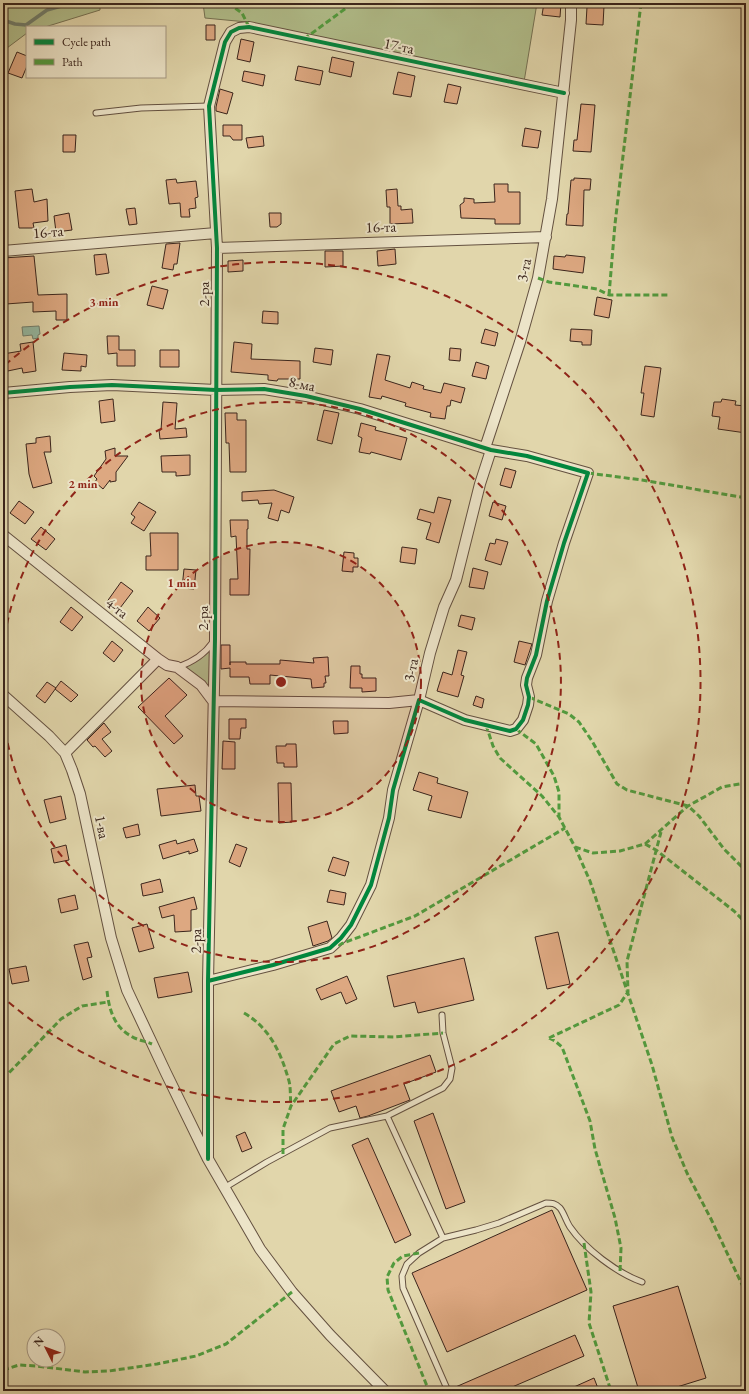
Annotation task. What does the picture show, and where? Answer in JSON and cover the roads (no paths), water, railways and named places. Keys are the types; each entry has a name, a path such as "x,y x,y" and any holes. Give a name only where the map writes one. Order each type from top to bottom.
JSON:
{"street":[{"name":"3-та","path":"213,701 388,703 419,700 430,653 444,607 456,580 488,449 534,296 552,199 564,93 571,20 571,3"},
{"name":"17-та","path":"231,32 239,28 249,27 564,93"},
{"name":"2-ра","path":"208,1159 208,981 215,639 216,390 216,233 209,106 225,42 231,32"},
{"name":"16-та","path":"3,251 216,233"},
{"name":"16-та","path":"216,248 546,237"},
{"name":"8-ма","path":"3,393 70,386 112,385 216,390 264,389 306,396 360,409 488,449 527,456 588,473 564,543 547,601 536,655 526,678 529,697 523,720 516,729 510,731 465,720 419,700"},
{"name":"4-та","path":"3,535 158,659 166,665 177,667 201,685 213,701"},
{"path":"64,752 158,659"},
{"name":"1-ва","path":"3,695 49,736 64,752 72,770 80,794 111,938 127,990 208,1159 260,1249 292,1292 330,1335 385,1391"},
{"path":"208,981 273,966 330,948 341,938 350,925 371,885 389,818 393,790 419,700"}],"lane":[{"path":"96,113 141,108 209,106"},
{"path":"177,667 197,659 208,650 215,639"},
{"path":"224,1188 267,1162 330,1128 387,1116 443,1088 450,1079 452,1068 443,1033 442,1015"},
{"path":"387,1116 443,1238"},
{"path":"448,1391 403,1288 402,1276 407,1264 418,1253 443,1238 499,1223 546,1203 554,1203 561,1209 570,1226 584,1243 620,1272 630,1278 642,1282"}],"waterway":[{"path":"3,20 15,24 26,25 47,10 72,3"}]}
